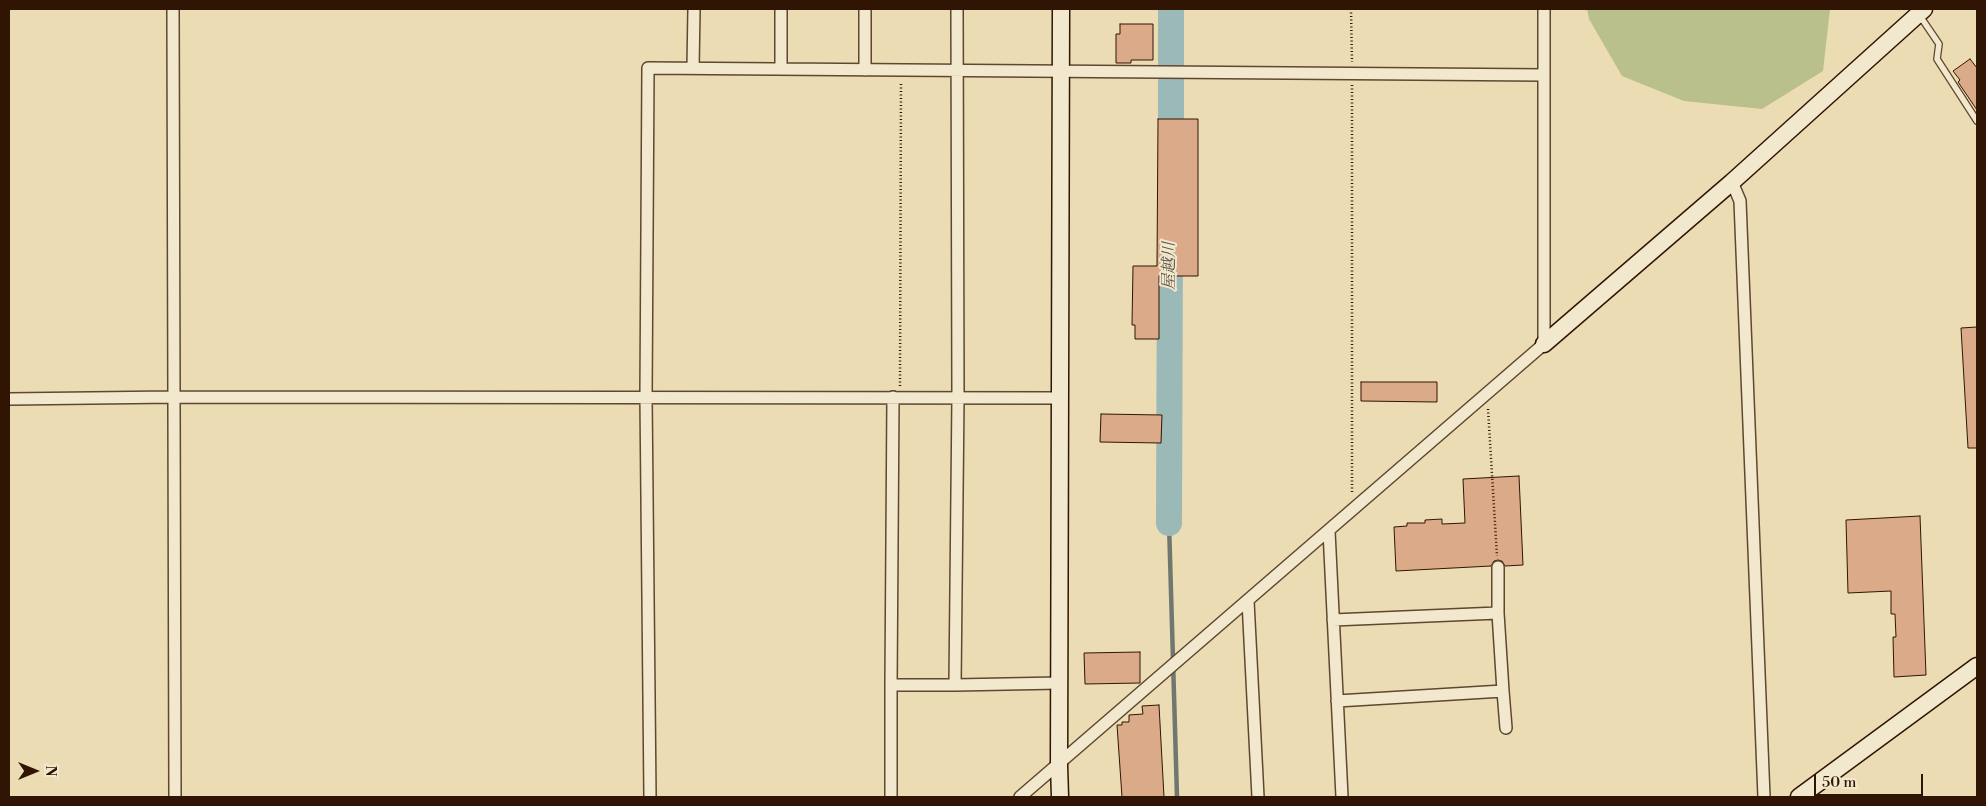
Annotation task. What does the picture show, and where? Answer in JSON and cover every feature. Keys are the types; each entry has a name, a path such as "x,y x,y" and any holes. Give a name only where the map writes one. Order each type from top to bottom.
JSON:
{"street":[{"path":"173,9 175,797"},
{"path":"693,68 694,9"},
{"path":"781,9 781,69"},
{"path":"864,70 865,9"},
{"path":"955,685 958,398 958,9"},
{"path":"1060,9 1060,797"},
{"path":"1544,9 1544,344"},
{"path":"1020,797 1732,182 1922,11"},
{"path":"650,797 646,398 648,68 1172,74 1544,75"},
{"path":"1732,182 1740,201 1764,797"},
{"path":"9,399 173,397 1061,398"},
{"path":"891,797 896,398"},
{"path":"1329,531 1342,797"},
{"path":"1498,568 1498,613 1506,728"},
{"path":"1248,601 1258,797"},
{"path":"1333,620 1498,613"},
{"path":"1799,797 1977,666"},
{"path":"891,684 1059,683"},
{"path":"1337,701 1503,691"}],"lane":[{"path":"1922,11 1939,44 1937,59 1977,121"}],"path":[{"path":"1351,9 1352,511"},
{"path":"896,398 902,70"},
{"path":"1487,393 1498,568"}],"green space":[{"path":"1587,9 1830,9 1823,71 1762,109 1684,101 1622,76 1589,19"}],"building":[{"path":"1120,24 1153,24 1153,60 1131,60 1131,63 1116,63 1116,34 1120,34"},
{"path":"1970,59 1977,68 1977,110 1958,82 1960,80 1953,71"},
{"path":"1158,119 1198,119 1198,276 1159,276 1159,339 1135,339 1135,325 1132,325 1133,266 1157,266"},
{"path":"1977,327 1977,448 1968,448 1961,328"},
{"path":"1361,382 1437,382 1437,402 1361,401"},
{"path":"1101,414 1162,415 1161,443 1100,442"},
{"path":"1519,476 1523,565 1505,566 1502,561 1498,560 1494,561 1491,566 1396,571 1394,527 1407,526 1407,523 1425,523 1425,520 1442,519 1442,524 1465,523 1463,479"},
{"path":"1920,516 1926,675 1894,677 1893,637 1896,637 1895,614 1891,614 1891,591 1848,593 1846,520"},
{"path":"1140,652 1140,683 1085,684 1084,653"},
{"path":"1159,705 1164,797 1122,797 1117,725 1122,725 1122,722 1129,722 1129,715 1143,714 1142,706"}],"waterway":[{"name":"屋越川","path":"1171,9 1171,155"},
{"name":"屋越川","path":"1169,523 1170,241"},
{"path":"1169,523 1177,797"}]}
